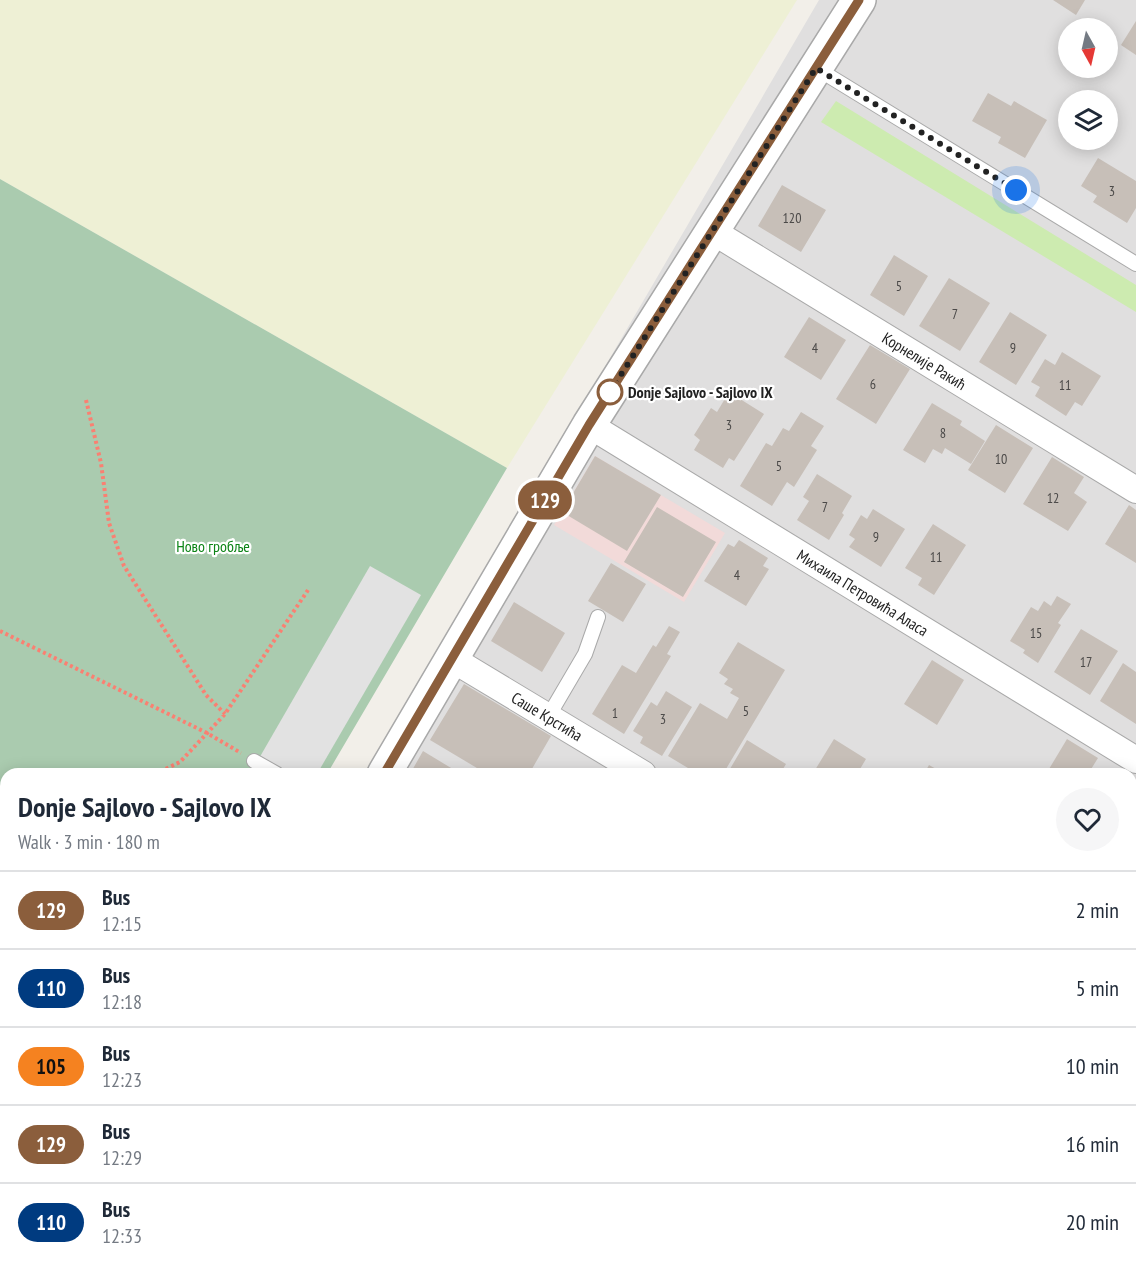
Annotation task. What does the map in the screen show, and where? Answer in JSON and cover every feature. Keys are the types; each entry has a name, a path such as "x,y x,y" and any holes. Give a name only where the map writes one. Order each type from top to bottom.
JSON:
{"street":[{"path":"388,768 589,425 859,0"},
{"name":"Корнелије Ракић","path":"712,231 1136,490"},
{"name":"Михаила Петровића Аласа","path":"589,425 1136,760"},
{"name":"Саше Крстића","path":"452,658 633,768"}],"lane":[{"path":"816,68 1136,264"},
{"path":"548,717 585,654 598,617"},
{"path":"254,761 266,768"}],"path":[{"path":"86,400 101,463 110,523 124,566 206,695 225,714"},
{"path":"168,768 180,762 225,714 308,590"},
{"path":"0,631 207,733 254,761"}],"shaded area":[{"path":"819,0 1136,0 1136,768 371,768"},
{"path":"595,456 725,533 684,602 554,525"},
{"path":"370,566 421,595 320,768 253,768"}],"green space":[{"path":"0,0 797,0 507,468 0,179"},
{"path":"836,101 1136,285 1136,312 821,122"},
{"name":"Ново гробље","path":"0,179 507,468 331,768 0,768"}],"building":[{"path":"1053,0 1085,0 1076,15"},
{"path":"1136,21 1136,55 1121,45"},
{"path":"988,93 1011,106 1014,101 1047,120 1025,158 998,143 1001,137 972,121"},
{"path":"1098,158 1136,181 1136,208 1127,223 1093,202 1097,196 1081,186"},
{"path":"782,185 826,210 801,252 758,226"},
{"path":"894,255 928,276 904,316 870,295"},
{"path":"949,278 990,303 960,351 919,326"},
{"path":"1010,312 1047,335 1016,385 979,362"},
{"path":"809,317 846,340 821,380 784,357"},
{"path":"870,345 910,369 876,424 836,399"},
{"path":"1062,352 1101,376 1082,406 1075,402 1066,416 1035,396 1040,387 1031,382 1045,359 1055,365"},
{"path":"729,392 764,414 734,461 729,458 723,468 694,450 700,440 694,435 711,408 717,412"},
{"path":"932,403 962,421 960,425 985,441 971,464 945,448 942,454 933,449 925,463 903,450"},
{"path":"801,412 824,426 811,446 817,450 794,487 787,482 772,506 740,486 766,443 772,446 783,428 789,431"},
{"path":"996,425 1033,448 1005,493 968,470"},
{"path":"595,456 661,495 627,551 562,512"},
{"path":"1052,457 1084,477 1074,493 1087,502 1068,531 1023,504"},
{"path":"817,474 852,496 829,540 797,520 809,501 803,497"},
{"path":"1129,505 1136,510 1136,563 1105,544"},
{"path":"657,507 716,542 683,597 624,562"},
{"path":"873,509 905,529 881,567 849,547 855,539 849,535 861,515 867,519"},
{"path":"933,524 966,545 934,595 918,585 922,578 905,568"},
{"path":"739,540 768,558 763,566 769,569 746,606 704,581 728,544 734,547"},
{"path":"611,563 646,584 623,622 588,601"},
{"path":"1057,596 1071,604 1058,623 1061,625 1038,663 1023,653 1025,650 1010,641 1031,607 1038,611 1044,601 1051,606"},
{"path":"514,602 565,633 542,672 491,641"},
{"path":"669,626 680,632 667,654 671,656 624,734 592,714 622,665 636,673 653,645 656,647"},
{"path":"1081,629 1118,651 1090,695 1054,672"},
{"path":"738,642 785,670 727,768 688,768 668,756 700,703 727,719 739,698 730,693 733,689 724,684 728,679 719,673"},
{"path":"932,660 964,680 937,725 904,704"},
{"path":"1123,663 1136,672 1136,724 1100,701"},
{"path":"464,684 551,736 532,768 477,768 430,740"},
{"path":"666,691 692,707 662,756 640,743 643,737 633,731 651,702 657,706"},
{"path":"834,739 866,759 861,768 816,768"},
{"path":"1067,739 1098,758 1092,768 1050,768"},
{"path":"747,740 786,764 784,768 731,768"},
{"path":"423,751 451,768 413,768"}],"bus line":[{"name":"129","path":"388,768 589,425 859,0"}],"place":[{"name":"Donje Sajlovo - Sajlovo IX","path":"610,392"}],"route":[{"path":"610,392 816,68 1016,190"}]}
